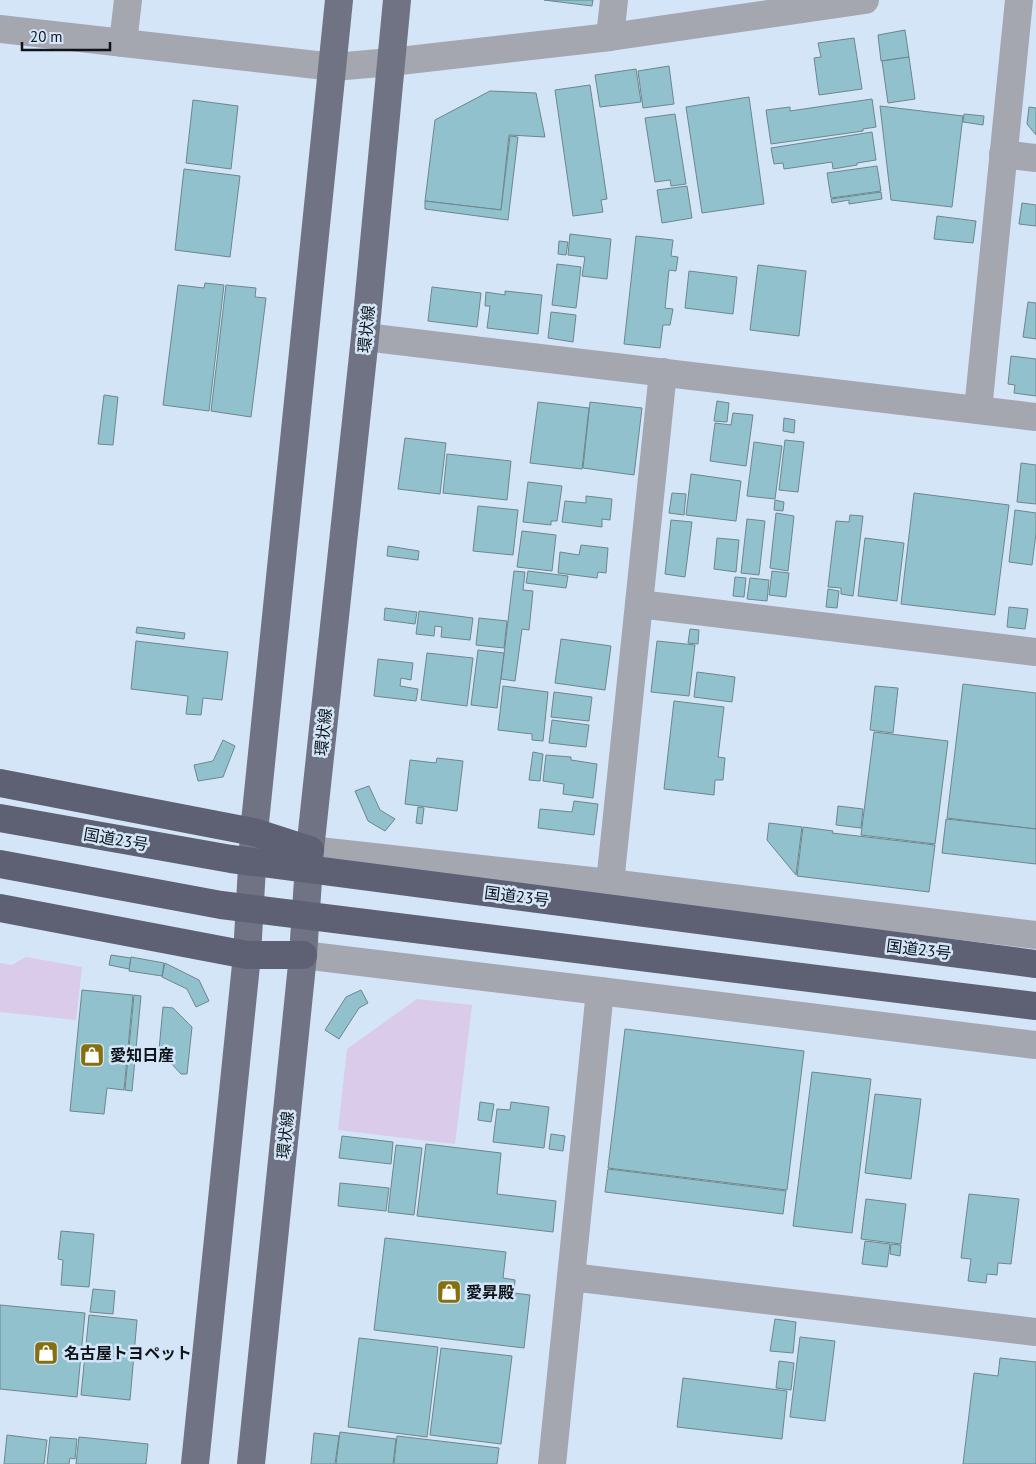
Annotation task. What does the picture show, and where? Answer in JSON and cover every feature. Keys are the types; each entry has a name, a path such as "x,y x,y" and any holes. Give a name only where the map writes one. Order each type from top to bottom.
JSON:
{"highway":[{"path":"0,783 254,832 310,850"},
{"name":"国道23号","path":"0,818 231,858 1036,964"},
{"path":"0,864 222,905 1036,1006"},
{"path":"0,908 247,955 303,955"}],"main road":[{"path":"195,1464 247,955 254,832 340,0"},
{"name":"環状線","path":"251,1464 303,955 310,850 365,337 397,0"}],"street":[{"path":"123,43 128,0"},
{"path":"610,37 614,0"},
{"path":"0,29 334,67 610,37 865,0"},
{"path":"978,410 1019,0"},
{"path":"1004,154 1036,158"},
{"path":"365,337 1036,417"},
{"path":"610,883 663,372"},
{"path":"639,604 1036,652"},
{"path":"310,850 610,883 1036,935"},
{"path":"303,955 1036,1045"},
{"path":"552,1464 600,991"},
{"path":"572,1277 1036,1332"}],"shaded area":[{"path":"26,957 82,967 76,1020 0,1012 0,963 12,965"},
{"path":"417,999 472,1005 455,1144 338,1130 347,1049"}],"building":[{"path":"544,0 593,0 592,6"},
{"path":"905,30 909,57 881,61 878,35"},
{"path":"854,38 862,89 819,95 814,58 821,57 818,43"},
{"path":"909,57 915,99 888,103 882,61"},
{"path":"669,66 674,104 643,108 638,71"},
{"path":"636,69 641,102 600,107 595,75"},
{"path":"590,85 607,199 601,200 603,212 573,216 555,90"},
{"path":"490,91 536,93 545,137 509,135 501,210 425,201 435,120"},
{"path":"749,97 764,204 702,213 686,107"},
{"path":"872,99 876,127 863,129 863,131 771,144 766,110 790,107 790,111"},
{"path":"193,100 238,106 231,169 186,163"},
{"path":"880,106 963,116 952,207 891,200"},
{"path":"1029,107 1036,108 1036,135 1027,124"},
{"path":"675,114 686,184 671,186 670,180 655,182 645,118"},
{"path":"964,114 984,116 983,125 963,122"},
{"path":"872,132 876,160 833,169 832,162 784,169 783,163 774,164 771,148"},
{"path":"510,136 518,137 508,220 425,209 425,201 501,210"},
{"path":"877,166 881,191 831,198 827,173"},
{"path":"184,169 240,176 230,257 175,250"},
{"path":"687,186 692,218 662,223 657,190"},
{"path":"881,192 882,199 849,204 849,200 832,203 831,199"},
{"path":"1022,203 1036,205 1036,226 1019,224"},
{"path":"937,216 976,221 973,243 934,239"},
{"path":"570,234 611,239 607,279 582,276 585,257 568,255"},
{"path":"636,236 673,240 671,256 678,257 676,271 669,270 665,308 673,309 670,325 663,325 660,348 624,344"},
{"path":"559,241 568,242 566,255 558,254"},
{"path":"557,264 581,267 576,308 552,305"},
{"path":"758,265 806,271 799,336 750,330"},
{"path":"689,271 737,277 733,314 685,308"},
{"path":"205,283 224,285 209,411 163,405 178,285 204,288"},
{"path":"226,285 256,288 255,297 266,298 251,417 211,411"},
{"path":"432,287 481,293 477,327 428,321"},
{"path":"505,291 542,295 538,334 487,328 490,306 485,306 486,292 505,295"},
{"path":"1028,302 1036,303 1036,339 1023,337"},
{"path":"551,312 576,315 573,342 548,338"},
{"path":"1011,356 1036,359 1036,396 1014,393 1015,385 1008,384"},
{"path":"104,395 118,397 113,445 98,444"},
{"path":"717,401 729,403 727,422 714,421"},
{"path":"538,402 589,408 582,469 530,463"},
{"path":"590,402 642,408 634,475 583,468"},
{"path":"733,413 753,415 746,466 710,461 715,423 731,425"},
{"path":"784,418 795,420 794,433 783,431"},
{"path":"405,438 446,443 440,494 398,489"},
{"path":"785,440 804,442 798,492 779,490"},
{"path":"754,442 782,446 775,499 747,496"},
{"path":"447,454 511,461 507,500 443,493"},
{"path":"1021,463 1036,465 1036,504 1017,502"},
{"path":"691,474 741,481 736,521 686,515"},
{"path":"528,482 562,486 557,521 551,521 551,525 523,522"},
{"path":"672,493 686,494 684,515 669,513"},
{"path":"914,493 1009,505 995,615 901,604"},
{"path":"586,496 612,499 610,520 602,519 602,527 562,522 565,501 586,503"},
{"path":"775,500 784,502 783,511 774,510"},
{"path":"478,506 518,510 513,555 473,551"},
{"path":"1015,510 1036,513 1036,533 1032,565 1009,562"},
{"path":"776,513 794,516 788,571 770,568"},
{"path":"850,515 863,516 853,596 841,594 841,588 828,587 836,521 849,522"},
{"path":"747,519 765,521 759,575 741,573"},
{"path":"671,520 692,522 685,577 665,574"},
{"path":"522,531 556,535 552,571 517,567"},
{"path":"717,538 739,540 736,572 714,569"},
{"path":"865,538 904,543 897,601 858,596"},
{"path":"581,545 608,548 606,573 598,572 597,578 558,573 560,552 579,555"},
{"path":"388,546 419,551 418,560 387,556"},
{"path":"514,571 525,572 523,590 533,591 529,630 522,629 515,681 501,679"},
{"path":"528,571 568,576 566,588 526,583"},
{"path":"772,571 789,573 786,597 769,595"},
{"path":"735,577 746,578 744,597 733,596"},
{"path":"750,578 769,580 767,601 747,599"},
{"path":"828,589 839,591 837,608 826,607"},
{"path":"1009,607 1028,609 1025,629 1007,627"},
{"path":"385,608 417,612 415,624 384,620"},
{"path":"419,611 473,618 470,640 441,637 442,627 435,626 434,636 416,634"},
{"path":"479,618 507,621 504,648 476,645"},
{"path":"137,627 185,633 184,639 136,633"},
{"path":"690,629 699,630 698,644 688,643"},
{"path":"561,639 611,646 605,690 555,683"},
{"path":"136,641 228,652 222,700 203,698 201,715 186,714 188,696 131,689"},
{"path":"657,641 695,645 689,696 651,692"},
{"path":"478,650 504,653 497,708 471,705"},
{"path":"427,653 473,658 467,706 421,700"},
{"path":"378,659 413,663 411,680 401,678 400,686 418,689 416,701 374,696"},
{"path":"697,672 735,677 732,702 694,697"},
{"path":"963,684 1036,693 1036,829 947,818"},
{"path":"503,686 548,692 543,741 532,740 532,734 498,730"},
{"path":"875,686 898,688 893,733 870,730"},
{"path":"554,692 592,697 589,721 551,717"},
{"path":"674,701 724,707 718,757 725,758 723,780 715,780 714,795 664,789"},
{"path":"552,720 589,725 586,747 549,743"},
{"path":"874,732 948,741 935,844 861,835"},
{"path":"223,740 235,746 223,777 198,781 194,765 213,761"},
{"path":"533,752 543,754 540,781 529,780"},
{"path":"546,755 571,757 571,760 597,764 593,798 563,794 564,784 543,781"},
{"path":"437,758 463,761 457,811 405,804 410,760 436,763"},
{"path":"369,786 380,810 395,819 385,831 368,821 355,791"},
{"path":"574,801 598,804 594,835 538,828 540,809 572,812"},
{"path":"838,806 863,809 861,828 836,825"},
{"path":"418,807 424,808 422,824 416,823"},
{"path":"946,819 1036,829 1036,864 942,853"},
{"path":"769,823 802,827 796,875 767,840"},
{"path":"803,827 833,831 832,833 935,845 929,892 797,876"},
{"path":"111,955 131,958 129,969 109,965"},
{"path":"131,957 164,963 162,976 129,971"},
{"path":"165,963 199,980 209,1001 196,1007 187,989 162,977"},
{"path":"82,990 133,995 124,1090 107,1088 104,1114 70,1111"},
{"path":"361,990 368,1003 359,1008 339,1039 325,1030 346,997"},
{"path":"134,995 141,996 132,1091 125,1090"},
{"path":"163,1007 173,1008 192,1027 187,1074 181,1074 159,1050"},
{"path":"625,1029 804,1051 787,1190 608,1168"},
{"path":"812,1072 871,1079 852,1233 793,1226"},
{"path":"875,1094 921,1099 911,1179 865,1173"},
{"path":"480,1102 494,1104 491,1122 478,1120"},
{"path":"511,1102 549,1107 544,1148 493,1142 497,1109 510,1110"},
{"path":"551,1134 565,1136 563,1151 549,1149"},
{"path":"342,1136 393,1142 391,1164 339,1158"},
{"path":"426,1144 501,1153 497,1194 556,1201 553,1232 417,1216"},
{"path":"396,1145 422,1148 414,1215 388,1212"},
{"path":"608,1169 786,1191 783,1214 605,1192"},
{"path":"340,1183 389,1188 386,1211 338,1206"},
{"path":"969,1194 1019,1199 1011,1264 998,1263 997,1275 987,1274 986,1283 968,1281 971,1259 961,1258"},
{"path":"866,1199 906,1204 901,1244 861,1239"},
{"path":"61,1231 94,1234 89,1287 61,1285 63,1260 58,1259"},
{"path":"385,1238 506,1252 503,1278 515,1280 514,1293 530,1295 524,1348 374,1330"},
{"path":"865,1241 890,1244 887,1267 862,1264"},
{"path":"891,1244 901,1245 900,1256 890,1254"},
{"path":"93,1289 115,1291 113,1314 90,1312"},
{"path":"0,1305 85,1313 77,1397 0,1389"},
{"path":"89,1315 137,1320 130,1400 81,1395"},
{"path":"775,1319 796,1322 793,1353 770,1351"},
{"path":"800,1337 835,1341 825,1421 790,1417"},
{"path":"359,1338 438,1347 427,1437 348,1427"},
{"path":"441,1348 512,1356 501,1444 430,1435"},
{"path":"1000,1358 1036,1362 1036,1464 963,1464 974,1373 998,1376"},
{"path":"779,1361 794,1363 791,1390 776,1388"},
{"path":"683,1378 787,1391 782,1439 677,1427"},
{"path":"340,1432 396,1439 393,1464 336,1464"},
{"path":"314,1433 339,1436 335,1464 311,1464"},
{"path":"7,1435 47,1440 44,1464 4,1464"},
{"path":"397,1436 499,1448 497,1464 394,1464"},
{"path":"50,1437 77,1439 75,1459 70,1458 69,1464 47,1464"},
{"path":"79,1437 148,1444 146,1464 76,1464"}],"place":[{"name":"愛知日産","path":"92,1055"},
{"name":"愛昇殿","path":"449,1292"},
{"name":"名古屋トヨペット","path":"46,1353"}]}
